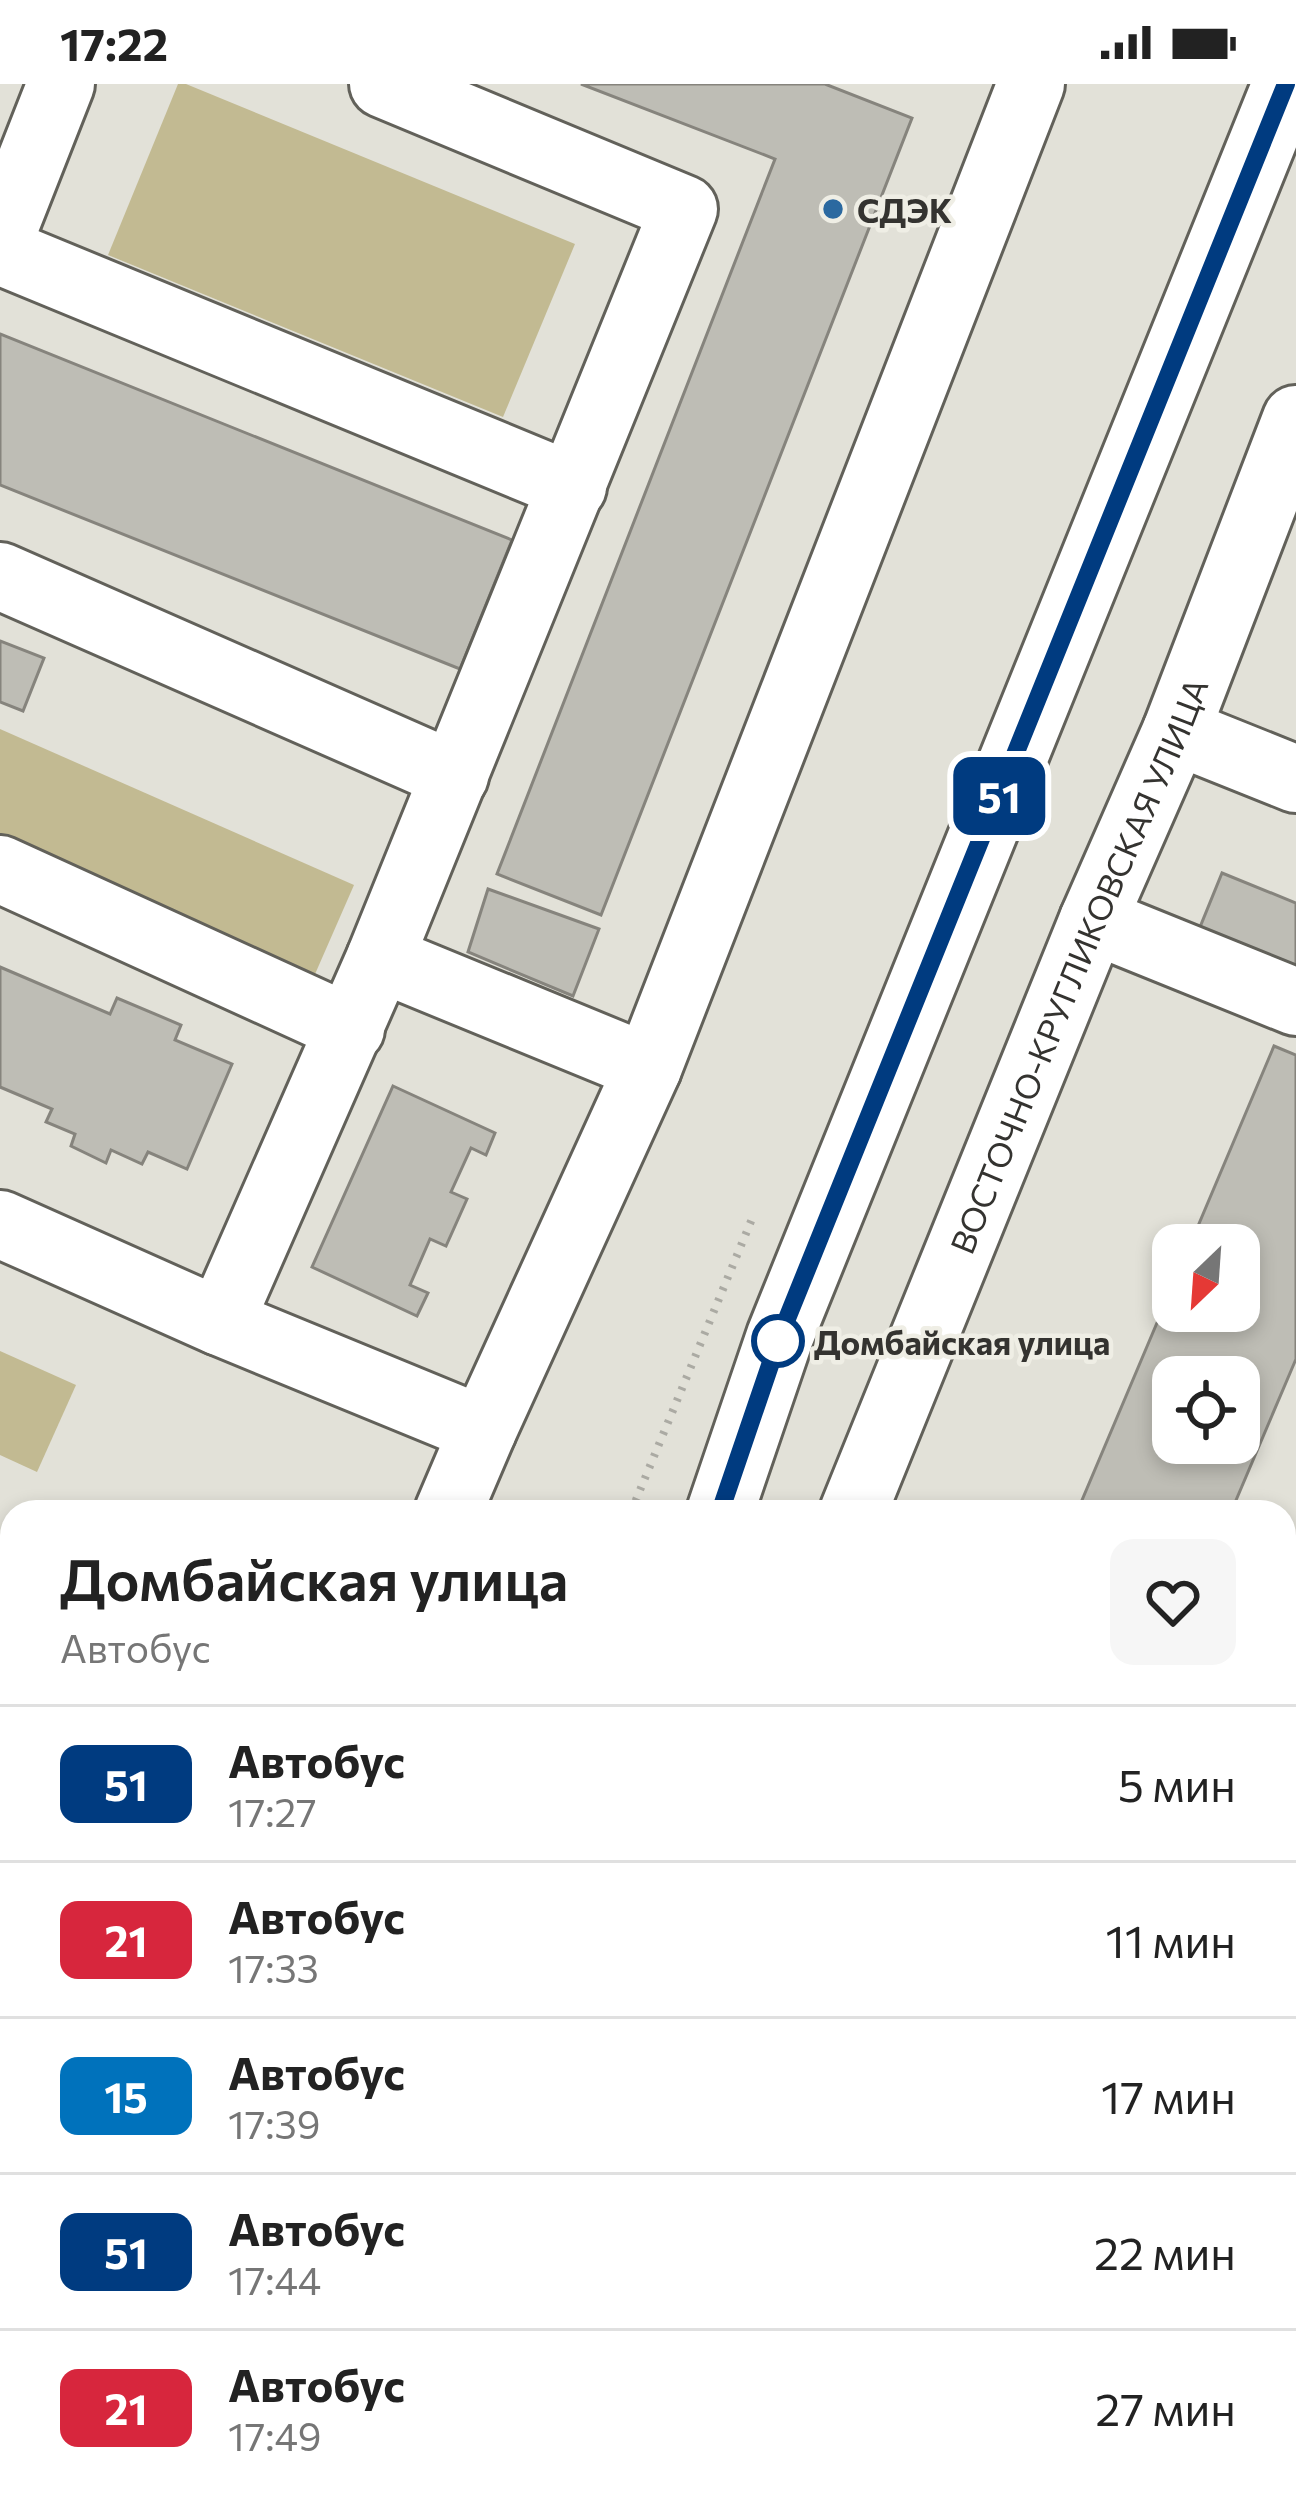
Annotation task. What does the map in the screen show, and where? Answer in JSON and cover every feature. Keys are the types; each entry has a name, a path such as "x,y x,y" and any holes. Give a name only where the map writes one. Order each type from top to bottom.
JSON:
{"street":[{"path":"0,239 61,84"},
{"path":"220,1322 380,958 683,208 383,84"},
{"path":"453,1500 648,1068 1031,84"},
{"path":"724,1500 780,1336 1266,90"},
{"path":"0,251 573,487"},
{"name":"ВОСТОЧНО-КРУГЛИКОВСКАЯ УЛИЦА","path":"858,1500 1176,730 1296,419"},
{"path":"0,576 455,776"},
{"path":"1176,730 1292,764"},
{"path":"0,869 350,1029"},
{"path":"1094,920 1296,1002"},
{"path":"380,958 648,1068"},
{"path":"0,1224 220,1322 484,1430"}],"shaded area":[{"path":"178,84 575,244 503,417 108,255"},
{"path":"0,729 354,885 312,981 0,843"},
{"path":"0,1351 76,1385 37,1472 0,1455"}],"building":[{"path":"581,84 825,84 912,118 601,915 497,874 775,159"},
{"path":"0,334 512,540 460,669 0,485"},
{"path":"0,641 44,658 23,711 0,702"},
{"path":"1222,873 1296,903 1296,977 1196,937"},
{"path":"488,889 599,929 573,996 468,952"},
{"path":"0,967 110,1014 117,998 181,1025 175,1040 232,1064 187,1169 148,1152 142,1164 111,1150 106,1163 71,1146 75,1134 46,1122 52,1109 0,1087"},
{"path":"1274,1046 1296,1055 1296,1359 1260,1444 1260,1356 1152,1356 1152,1464 1251,1464 1236,1500 1082,1500 1153,1332 1260,1332 1260,1224 1199,1224"},
{"path":"393,1086 495,1133 486,1155 471,1148 451,1192 467,1199 446,1246 430,1239 410,1285 428,1293 417,1316 312,1267"}],"bus line":[{"name":"51","path":"724,1500 780,1336 1286,84"}],"place":[{"name":"СДЭК","path":"833,209"},
{"name":"Домбайская улица","path":"778,1341"}]}
